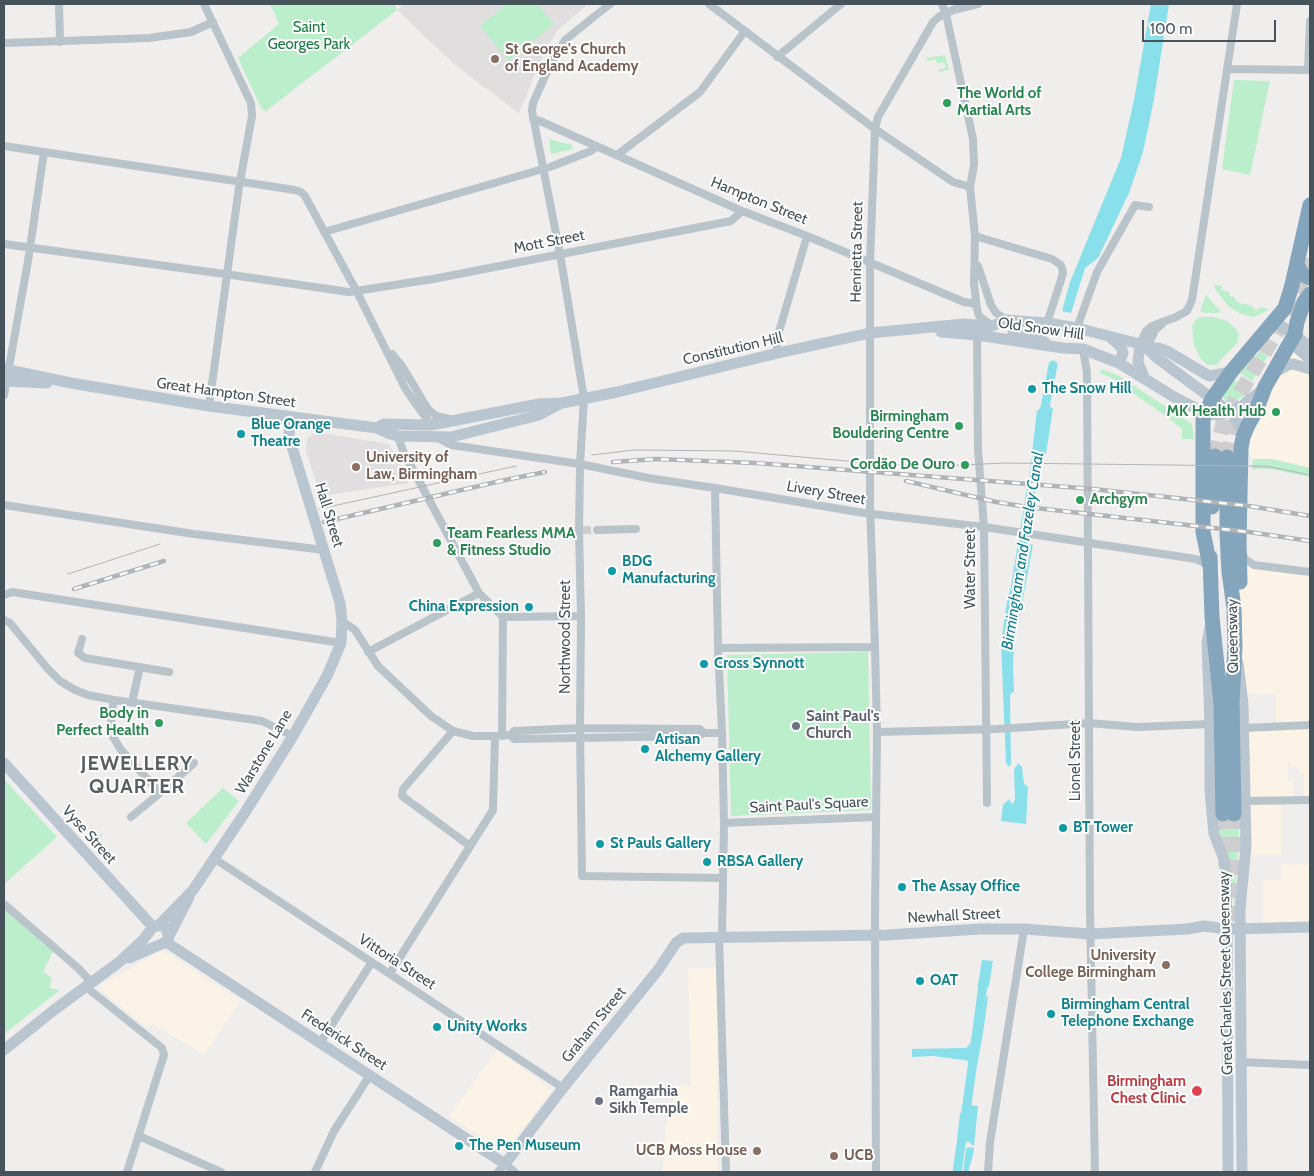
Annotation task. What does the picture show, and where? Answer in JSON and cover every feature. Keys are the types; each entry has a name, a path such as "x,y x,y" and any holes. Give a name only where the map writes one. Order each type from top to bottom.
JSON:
{"highway":[{"path":"1210,566 1203,532 1202,429 1205,413 1230,372 1285,308 1310,205"},
{"path":"1297,264 1302,274 1310,278"},
{"path":"1234,608 1240,589 1239,543 1242,441 1256,412 1265,387 1295,334 1304,302 1310,294"},
{"name":"Queensway","path":"1210,566 1221,457 1234,608 1235,647 1228,814 1221,704 1212,617"},
{"name":"Great Charles Street Queensway","path":"1210,566 1212,617"}],"main road":[{"name":"Constitution Hill","path":"992,326 1007,320 1061,325"},
{"path":"1274,323 1295,334 1310,348"},
{"name":"Constitution Hill","path":"430,425 539,404 562,403 870,333 964,324 992,326 1000,330 1037,336 1050,346"},
{"name":"Old Snow Hill","path":"1061,325 1158,348 1209,376 1230,372"},
{"name":"Constitution Hill","path":"912,329 977,335"},
{"path":"1295,334 1297,348 1310,359"},
{"name":"Old Snow Hill","path":"977,335 1063,348 1083,349 1119,362 1174,397 1205,413"},
{"path":"1108,336 1121,347 1123,353 1119,362"},
{"name":"Old Snow Hill","path":"1144,346 1230,412"},
{"path":"1144,346 1138,362 1144,377"},
{"path":"1274,373 1292,364 1310,369"},
{"name":"Great Hampton Street","path":"5,375 71,383 209,406 377,428 398,436 438,438"},
{"path":"1205,413 1216,415 1230,412 1242,406 1265,387"},
{"name":"Constitution Hill","path":"438,438 451,438 539,415 562,403"},
{"path":"1230,412 1236,420 1242,441"},
{"name":"Hall Street","path":"290,417 289,437 340,603 342,621"},
{"name":"Constitution Hill","path":"430,425 443,432 509,422"},
{"name":"Great Hampton Street","path":"377,428 384,424 430,425"},
{"name":"Great Charles Street Queensway","path":"1212,617 1207,643 1212,822 1225,867 1228,1172"},
{"name":"Warstone Lane","path":"4,1050 118,963 192,890 215,859 293,736 327,676 341,642 342,621"},
{"name":"Great Charles Street Queensway","path":"1235,647 1243,693 1246,846 1241,888 1240,929 1242,1172"},
{"name":"Vyse Street","path":"4,763 154,928"},
{"name":"Warstone Lane","path":"118,963 164,941 182,913 192,890"},
{"name":"Newhall Street","path":"721,937 875,935 980,929 1024,929 1090,934 1212,926 1240,929 1310,926"},
{"name":"Frederick Street","path":"154,928 165,927 168,932 164,941 370,1075 501,1168"},
{"path":"154,928 151,941 164,941"},
{"name":"Graham Street","path":"501,1168 658,970 676,943 683,938 721,937"}],"street":[{"path":"59,4 60,42"},
{"path":"204,4 251,103 252,116 240,183 209,406"},
{"name":"Northwood Street","path":"610,4 565,40 550,65 533,103 533,119 560,254 584,398 580,464 582,876 723,878"},
{"path":"709,4 875,130 953,182 970,187"},
{"path":"778,57 841,4"},
{"path":"942,4 946,14 973,139 974,165 970,187 975,236 974,284 976,304 979,316 992,326"},
{"path":"946,14 953,10 978,4"},
{"path":"1144,346 1147,330 1187,311 1192,300 1237,4"},
{"name":"Henrietta Street","path":"874,647 871,514 870,263 875,130 878,117 928,29 940,16 946,14"},
{"path":"1228,69 1308,70 1310,20"},
{"path":"4,43 149,38 191,32 213,22"},
{"path":"617,155 700,92 745,32"},
{"name":"Hampton Street","path":"533,119 742,211 807,236 964,302 976,304"},
{"path":"4,146 302,192 385,344 406,390 430,425"},
{"path":"324,232 543,169 591,152 596,147"},
{"path":"4,395 5,375 30,248 44,152"},
{"path":"1076,328 1097,272 1135,205 1149,207"},
{"name":"Mott Street","path":"4,244 357,292 731,221 742,211"},
{"path":"778,353 776,342 807,236"},
{"path":"975,236 1038,254 1052,259 1061,265 1063,272 1047,323"},
{"path":"976,259 991,306 996,313 1007,320"},
{"name":"Water Street","path":"977,335 978,449 984,527 984,789 987,802"},
{"path":"385,344 402,366 428,409 436,416 456,420"},
{"name":"Lionel Street","path":"1083,349 1087,372 1090,934 1095,1172"},
{"path":"390,973 493,810 503,736 503,618 479,593 403,451 398,436"},
{"name":"Livery Street","path":"438,438 451,445 580,464 648,478 871,514 984,527 1196,559 1210,566"},
{"path":"715,488 724,823 721,937 726,1172"},
{"path":"4,505 194,534 324,550"},
{"path":"597,530 636,528"},
{"path":"1239,543 1245,559 1254,565 1310,572"},
{"path":"4,595 12,592 341,642"},
{"path":"368,652 479,593"},
{"path":"503,618 581,616"},
{"path":"4,620 10,623 60,681 75,690 88,695 114,700 262,721 293,736"},
{"path":"342,621 355,630 378,666 389,677 431,716 453,731 473,736 503,736 514,739 698,736 704,733 722,733"},
{"path":"82,639 78,652 85,658 169,672"},
{"path":"718,648 874,647"},
{"name":"Saint Paul's Square","path":"724,823 876,816 877,732 874,647"},
{"path":"132,702 140,667"},
{"path":"114,700 111,714 112,735 121,750 160,793"},
{"path":"877,732 997,729 1089,723 1136,728 1210,724"},
{"path":"1244,728 1310,726"},
{"path":"503,736 514,731 580,728 700,729 704,733"},
{"path":"453,731 402,789 402,796 470,846"},
{"path":"131,817 194,763"},
{"path":"1244,801 1310,800"},
{"path":"876,816 876,1172"},
{"name":"Vittoria Street","path":"215,859 563,1088"},
{"path":"4,904 79,970 89,985 162,1048 164,1055 127,1172"},
{"path":"988,1172 990,1142 1024,929"},
{"path":"320,1043 372,962"},
{"path":"1240,1062 1310,1065"},
{"path":"315,1172 334,1131 370,1075"},
{"path":"139,1136 221,1172"},
{"path":"501,1168 515,1172"}],"shaded area":[{"name":"St George's Church of England Academy","path":"405,4 588,4 557,31 544,53 519,113 455,65 397,10"},
{"path":"1291,344 1310,359 1310,468 1272,459 1253,459 1249,452 1241,448"},
{"name":"University of Law, Birmingham","path":"316,432 389,444 409,483 321,496 306,451 307,439"},
{"path":"1239,543 1249,562 1310,572 1310,800 1304,800 1304,773 1300,773 1299,768 1291,768 1291,763 1288,763 1288,781 1293,781 1294,800 1281,801 1281,855 1245,855 1244,728 1276,726 1276,694 1243,693 1234,608 1240,589"},
{"path":"1281,864 1310,865 1310,928 1263,928 1263,880 1281,880"},
{"path":"161,951 172,956 240,1001 204,1055 153,1024 149,1028 101,990 99,986"},
{"path":"717,967 717,1172 663,1172 666,1127 677,1086 691,1086 688,969"},
{"path":"497,1050 552,1090 508,1148 503,1151 449,1116"}],"green space":[{"name":"Saint Georges Park","path":"270,4 394,4 397,10 266,111 262,110 238,58 279,24"},
{"path":"507,4 537,4 554,24 509,61 480,26"},
{"path":"945,55 949,70 939,72 938,70 946,68 944,62 937,64 936,59 928,61 926,58"},
{"path":"1234,80 1270,81 1250,175 1222,169"},
{"path":"549,139 572,145 573,149 551,154"},
{"path":"1214,285 1222,286 1221,290 1230,292 1229,296 1234,297 1237,302 1252,306 1257,310 1261,307 1269,310 1253,317 1239,313 1228,306"},
{"path":"1206,295 1220,311 1219,313 1200,311"},
{"path":"1200,317 1213,317 1227,321 1237,330 1239,335 1237,343 1216,365 1208,365 1200,358 1194,344 1192,326 1196,319"},
{"path":"1264,347 1271,351 1264,349 1262,353 1268,356 1252,381 1240,373"},
{"path":"1102,369 1119,376 1192,424 1194,439 1182,439 1182,429 1110,377 1099,373"},
{"path":"1234,380 1250,392 1230,404 1222,397"},
{"path":"1253,459 1272,459 1310,468 1310,477 1271,469 1252,469"},
{"path":"868,652 871,810 731,816 727,655"},
{"path":"4,779 57,837 4,884"},
{"path":"223,788 239,801 206,844 186,823"},
{"path":"1217,817 1239,817 1234,906 1229,865"},
{"path":"102,833 99,853 91,844"},
{"path":"4,909 53,952 43,972 52,978 49,988 60,990 4,1034"}],"water":[{"path":"1151,4 1169,4 1154,99 1143,152 1129,193 1098,258 1085,268 1071,313 1062,311 1070,282 1121,158 1134,100"},
{"path":"1046,402 1048,411 1050,407 1053,408 1046,454 1032,453 1037,411"},
{"path":"1028,544 1033,545 1015,640 1013,663 1014,691 1010,695 1011,764 1009,767 1006,763 1001,643 1008,595 1016,585 1017,593 1020,590"},
{"path":"1018,763 1022,767 1024,784 1028,787 1026,824 1001,821 1003,805 1009,799 1012,804 1015,800 1014,770"},
{"path":"982,960 993,961 989,986 982,996 978,985"},
{"path":"986,996 988,997 977,1065 971,1073 968,1061 933,1056 912,1057 912,1049 966,1048 970,1044 972,1036 978,1029 980,1031"},
{"path":"971,1105 978,1106 974,1146 968,1141 960,1149 957,1139 960,1114 967,1106 970,1112"},
{"path":"969,1147 974,1148 973,1155 968,1172 963,1172 966,1149"}],"waterway":[{"name":"Birmingham and Fazeley Canal","path":"1044,413 1053,365"},
{"name":"Birmingham and Fazeley Canal","path":"1014,595 1039,443"},
{"name":"Birmingham and Fazeley Canal","path":"976,1038 983,984"},
{"name":"Birmingham and Fazeley Canal","path":"965,1118 973,1061"},
{"name":"Birmingham and Fazeley Canal","path":"957,1172 962,1138"}],"tunnel":[{"path":"1215,456 1224,419 1288,314 1310,259"},
{"path":"1227,457 1234,428 1253,395"},
{"path":"583,530 597,530"},
{"path":"1223,814 1226,866"},
{"path":"1234,814 1235,925"}],"tram line":[{"path":"592,455 634,450 735,451 880,464 942,466 1005,463 1249,466 1271,467 1310,475"},
{"path":"319,509 516,466"},
{"path":"68,574 160,544"}],"railway":[{"path":"613,462 656,459 756,463 1093,489 1249,506 1310,516"},
{"path":"324,522 545,472"},
{"path":"906,481 996,502 1027,507 1249,532 1310,541"},
{"path":"74,589 164,561"}],"place":[{"name":"St George's Church of England Academy","path":"495,59"},
{"name":"The World of Martial Arts","path":"947,103"},
{"name":"The Snow Hill","path":"1032,389"},
{"name":"MK Health Hub","path":"1276,412"},
{"name":"Birmingham Bouldering Centre","path":"959,426"},
{"name":"Blue Orange Theatre","path":"241,434"},
{"name":"Cordão De Ouro","path":"965,465"},
{"name":"University of Law, Birmingham","path":"356,467"},
{"name":"Archgym","path":"1080,500"},
{"name":"Team Fearless MMA & Fitness Studio","path":"437,543"},
{"name":"BDG Manufacturing","path":"612,571"},
{"name":"China Expression","path":"529,607"},
{"name":"Cross Synnott","path":"704,664"},
{"name":"Body in Perfect Health","path":"159,723"},
{"name":"Saint Paul's Church","path":"796,726"},
{"name":"Artisan Alchemy Gallery","path":"645,749"},
{"name":"BT Tower","path":"1063,828"},
{"name":"St Pauls Gallery","path":"600,844"},
{"name":"RBSA Gallery","path":"707,862"},
{"name":"The Assay Office","path":"902,887"},
{"name":"University College Birmingham","path":"1166,965"},
{"name":"OAT","path":"920,981"},
{"name":"Birmingham Central Telephone Exchange","path":"1051,1014"},
{"name":"Unity Works","path":"437,1027"},
{"name":"Birmingham Chest Clinic","path":"1197,1091"},
{"name":"Ramgarhia Sikh Temple","path":"599,1101"},
{"name":"The Pen Museum","path":"459,1146"},
{"name":"UCB Moss House","path":"757,1151"},
{"name":"UCB","path":"834,1156"}],"district":[{"name":"JEWELLERY QUARTER","path":"137,776"}]}
